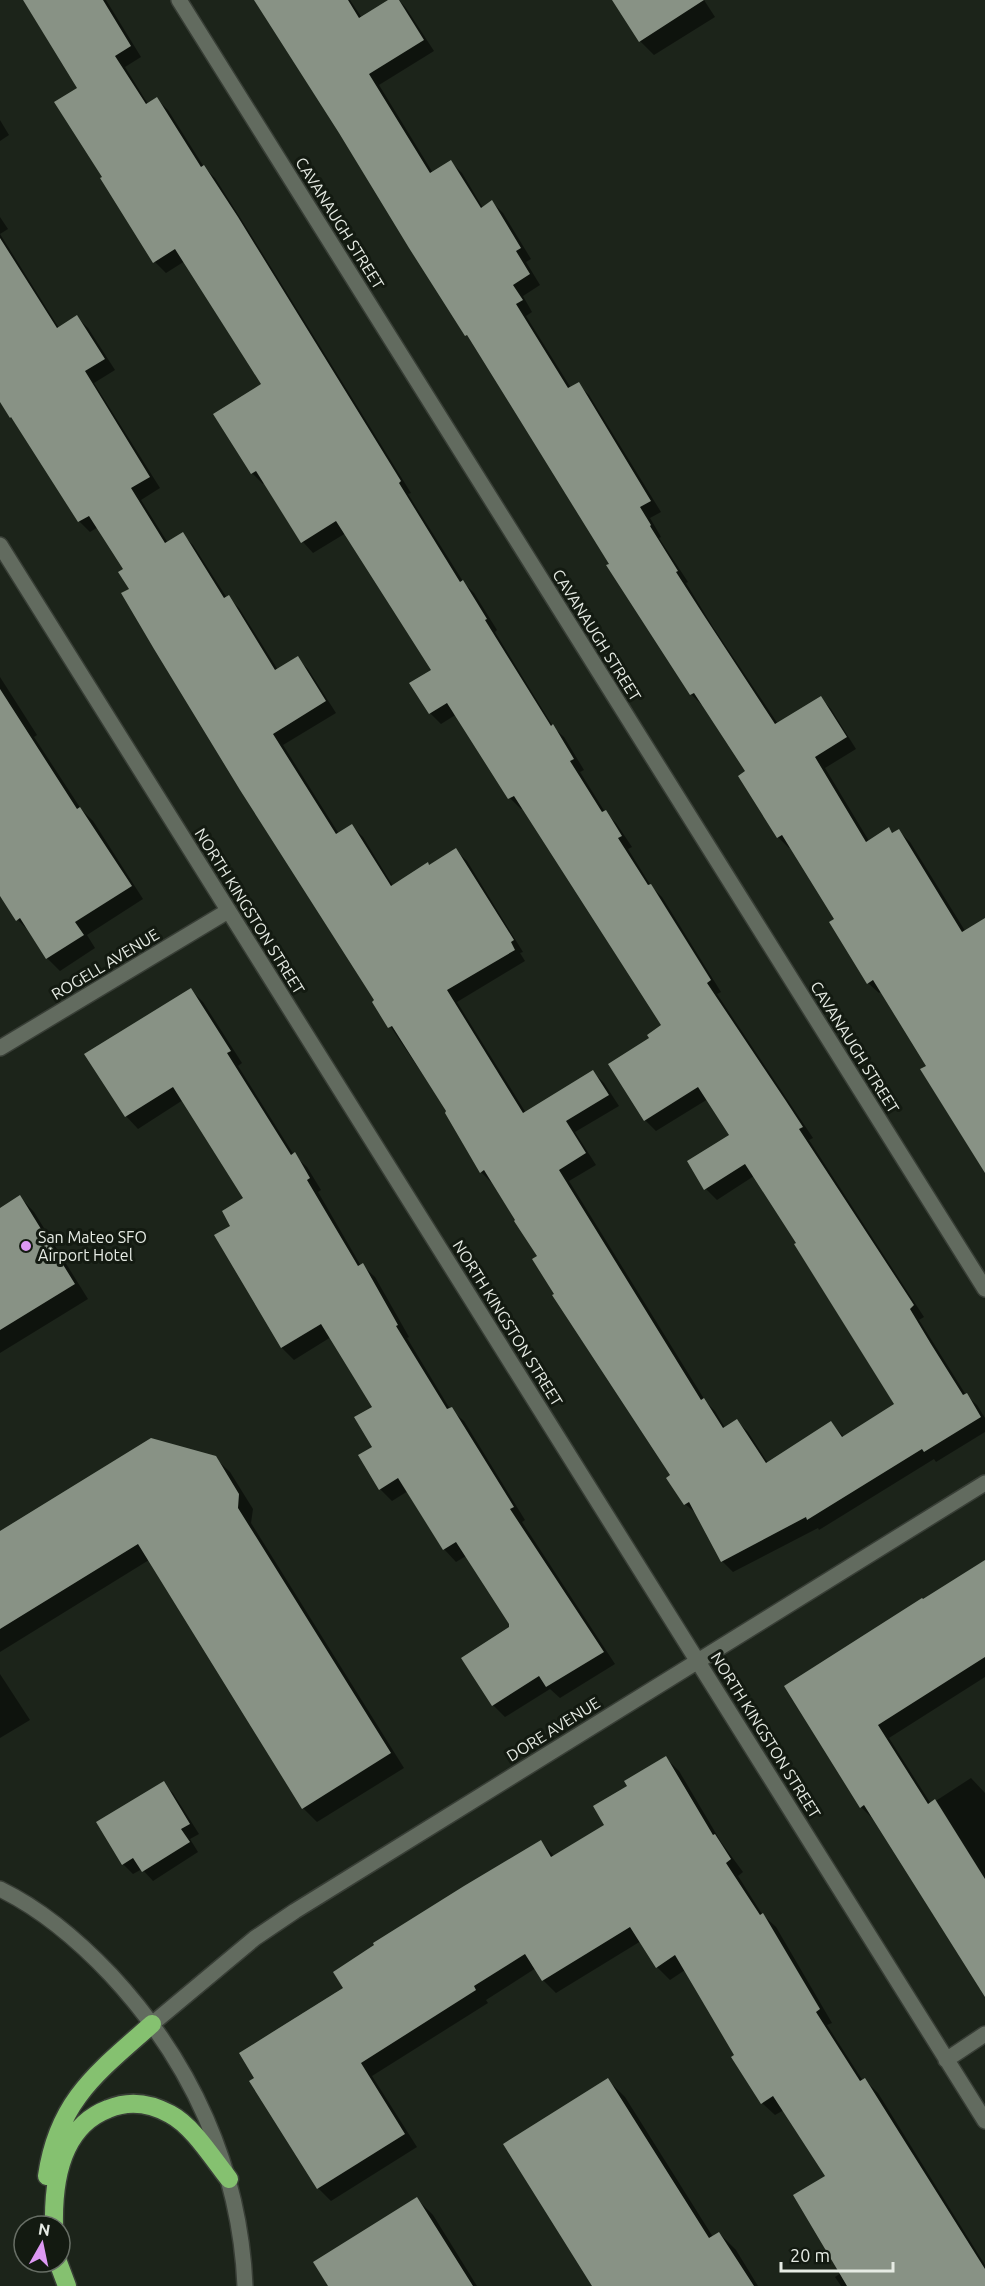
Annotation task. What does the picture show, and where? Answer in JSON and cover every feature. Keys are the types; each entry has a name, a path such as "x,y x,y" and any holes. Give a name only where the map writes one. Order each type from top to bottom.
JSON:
{"highway":[{"path":"50,2214 47,2176 52,2148 62,2121 74,2100 94,2076 152,2024"},
{"path":"52,2214 57,2178 65,2151 77,2129 97,2113 120,2104 147,2104 172,2115 195,2135 229,2179"}],"street":[{"name":"CAVANAUGH STREET","path":"179,0 985,1289"},
{"name":"NORTH KINGSTON STREET","path":"0,544 985,2121"},
{"name":"ROGELL AVENUE","path":"0,1048 228,911"},
{"name":"DORE AVENUE","path":"152,2024 255,1938 282,1919 985,1483"},
{"path":"0,1889 44,1914 74,1938 130,1995 152,2024 188,2080 203,2109 229,2179 238,2216 245,2286"},
{"path":"946,2060 985,2034"}],"building":[{"path":"23,0 103,0 131,46 115,56 146,104 157,97 201,167 204,165 238,217 401,481 399,483 460,582 463,580 487,619 485,620 551,726 553,724 574,759 570,761 602,812 606,810 622,836 618,838 648,885 651,884 711,980 707,983 803,1127 799,1129 914,1305 910,1309 963,1395 967,1393 981,1417 924,1452 922,1449 807,1520 806,1517 721,1562 689,1502 684,1505 666,1478 670,1475 552,1295 554,1294 532,1259 537,1256 484,1170 480,1173 445,1113 446,1111 392,1026 388,1028 372,1002 374,1000 240,790 154,649 121,593 129,589 118,572 123,569 89,516 78,522 0,402 0,238 57,328 77,315 105,359 85,371 150,477 131,488 165,543 183,532 224,598 229,595 275,670 298,656 326,701 273,734 336,834 352,824 391,886 428,862 429,865 456,848 514,940 511,942 515,950 447,990 523,1113 593,1070 609,1095 566,1121 586,1153 559,1170 701,1400 704,1398 723,1428 737,1419 766,1463 831,1421 842,1437 894,1404 745,1164 704,1190 687,1161 729,1135 698,1087 644,1121 608,1064 649,1038 647,1035 661,1025 514,796 508,799 447,703 429,714 409,683 431,670 336,521 301,543 256,471 251,474 213,414 261,384 175,249 153,263 100,178 102,177 54,102 77,88"},
{"path":"254,0 348,0 359,18 388,0 399,0 424,40 369,74 430,173 451,160 481,208 492,200 521,248 516,251 530,274 513,285 523,300 516,304 568,388 579,382 651,501 640,507 678,571 676,572 775,724 821,696 847,737 815,757 866,842 889,827 892,833 899,829 962,932 985,918 985,1173 920,1069 926,1066 873,980 867,984 829,922 834,919 782,835 777,838 738,776 745,771 694,693 690,695 606,565 609,564 467,335 465,336 409,248"},
{"path":"612,0 704,0 639,42"},
{"path":"0,689 77,809 80,807 132,886 75,922 84,935 46,959 20,918 16,921 0,896"},
{"path":"191,988 231,1051 227,1053 291,1155 295,1152 310,1178 307,1180 358,1266 363,1263 398,1325 396,1326 447,1409 452,1407 514,1507 510,1509 604,1652 546,1687 539,1676 492,1706 461,1658 509,1627 509,1624 456,1542 443,1550 398,1478 379,1490 358,1455 372,1447 354,1417 372,1407 321,1324 281,1348 214,1235 230,1226 222,1211 243,1198 173,1087 125,1117 84,1054"},
{"name":"San Mateo SFO Airport Hotel","path":"20,1195 75,1284 0,1330 0,1208"},
{"path":"151,1438 216,1456 239,1494 238,1508 391,1753 302,1809 138,1544 0,1629 0,1531"},
{"path":"985,1560 985,1657 878,1725 928,1804 935,1799 985,1879 985,1997 864,1805 860,1808 784,1686"},
{"path":"666,1756 713,1835 715,1834 731,1859 726,1863 760,1915 763,1913 820,2009 816,2012 860,2081 865,2078 985,2269 985,2286 847,2286 793,2195 825,2176 773,2096 761,2104 731,2057 734,2055 675,1955 656,1968 630,1927 542,1981 525,1954 474,1986 476,1990 361,2063 405,2134 317,2189 249,2081 254,2078 239,2053 343,1988 333,1972 374,1945 373,1943 541,1840 551,1857 604,1825 593,1806 627,1786 624,1781"},
{"path":"164,1781 190,1824 181,1829 190,1842 142,1872 133,1858 122,1865 96,1822"},
{"path":"608,2078 709,2238 719,2232 754,2286 592,2286 503,2144"},
{"path":"417,2197 473,2286 328,2286 313,2262"}],"place":[{"name":"San Mateo SFO Airport Hotel","path":"26,1246"}]}
